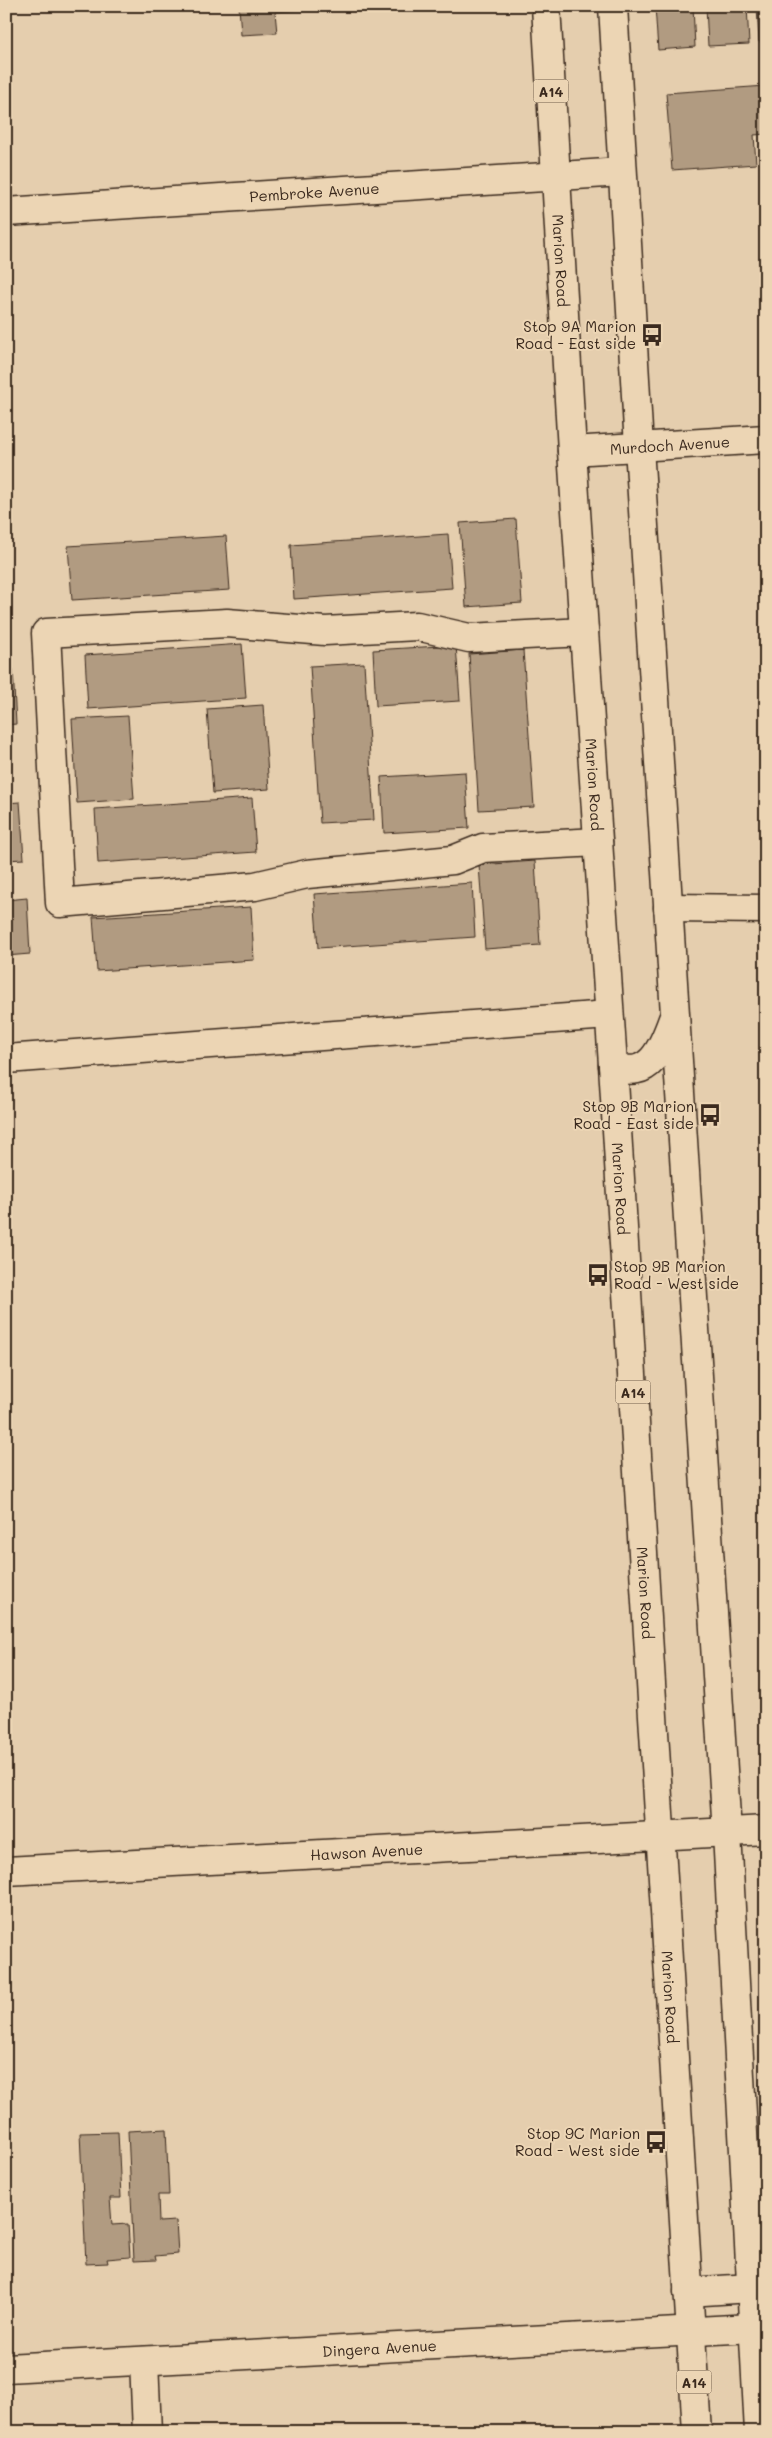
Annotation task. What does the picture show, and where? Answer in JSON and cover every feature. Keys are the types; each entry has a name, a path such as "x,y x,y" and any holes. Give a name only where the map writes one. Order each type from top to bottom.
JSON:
{"main road":[{"name":"Marion Road","path":"546,6 572,452 613,1065 697,2432"},
{"path":"613,6 638,447 674,1015 758,2288 752,2328 759,2432"},
{"name":"Pembroke Avenue","path":"6,212 622,172"},
{"name":"Murdoch Avenue","path":"572,452 766,439"},
{"path":"584,632 469,638 417,626 325,631 227,624 46,633 60,903 255,886 307,874 453,860 483,848 598,842"},
{"path":"668,908 766,909"},
{"path":"6,1059 609,1015"},
{"path":"613,1065 623,1070 632,1071 653,1060 664,1046 674,1015"},
{"name":"Hawson Avenue","path":"6,1871 766,1830"},
{"path":"688,2292 758,2288"},
{"name":"Dingera Avenue","path":"6,2368 752,2328"},
{"path":"144,2361 146,2432"}],"building":[{"path":"239,6 360,6 275,12 277,33 241,35"},
{"path":"655,6 693,6 695,47 658,50"},
{"path":"706,6 747,6 749,44 708,46"},
{"path":"757,6 766,6 766,41 759,42"},
{"path":"766,86 766,134 754,135 756,164 672,170 666,93"},
{"path":"516,519 522,603 466,607 460,523"},
{"path":"448,534 452,588 294,599 291,545"},
{"path":"226,536 230,590 72,600 68,546"},
{"path":"6,574 10,629 6,629"},
{"path":"242,644 246,698 88,709 85,655"},
{"path":"456,645 460,701 376,706 373,650"},
{"path":"523,650 534,807 479,810 469,654"},
{"path":"364,663 374,820 320,823 310,666"},
{"path":"6,669 13,669 16,724 6,725"},
{"path":"263,705 269,789 213,793 207,709"},
{"path":"128,716 134,799 77,803 72,719"},
{"path":"465,772 469,828 384,833 381,777"},
{"path":"252,798 256,852 98,863 95,809"},
{"path":"20,802 24,859 6,860 6,803"},
{"path":"535,861 540,945 485,949 479,865"},
{"path":"472,883 475,937 318,948 314,894"},
{"path":"27,898 30,954 6,956 6,900"},
{"path":"251,907 254,960 97,971 93,917"},
{"path":"166,2129 169,2195 158,2195 159,2222 176,2221 178,2254 155,2256 156,2260 134,2261 128,2131"},
{"path":"118,2132 121,2198 110,2198 112,2225 128,2224 130,2257 107,2259 108,2263 86,2264 80,2133"}],"place":[{"name":"Stop 9A Marion Road - East side","path":"652,335"},
{"name":"Stop 9B Marion Road - East side","path":"710,1115"},
{"name":"Stop 9B Marion Road - West side","path":"598,1275"},
{"name":"Stop 9C Marion Road - West side","path":"656,2142"}]}
